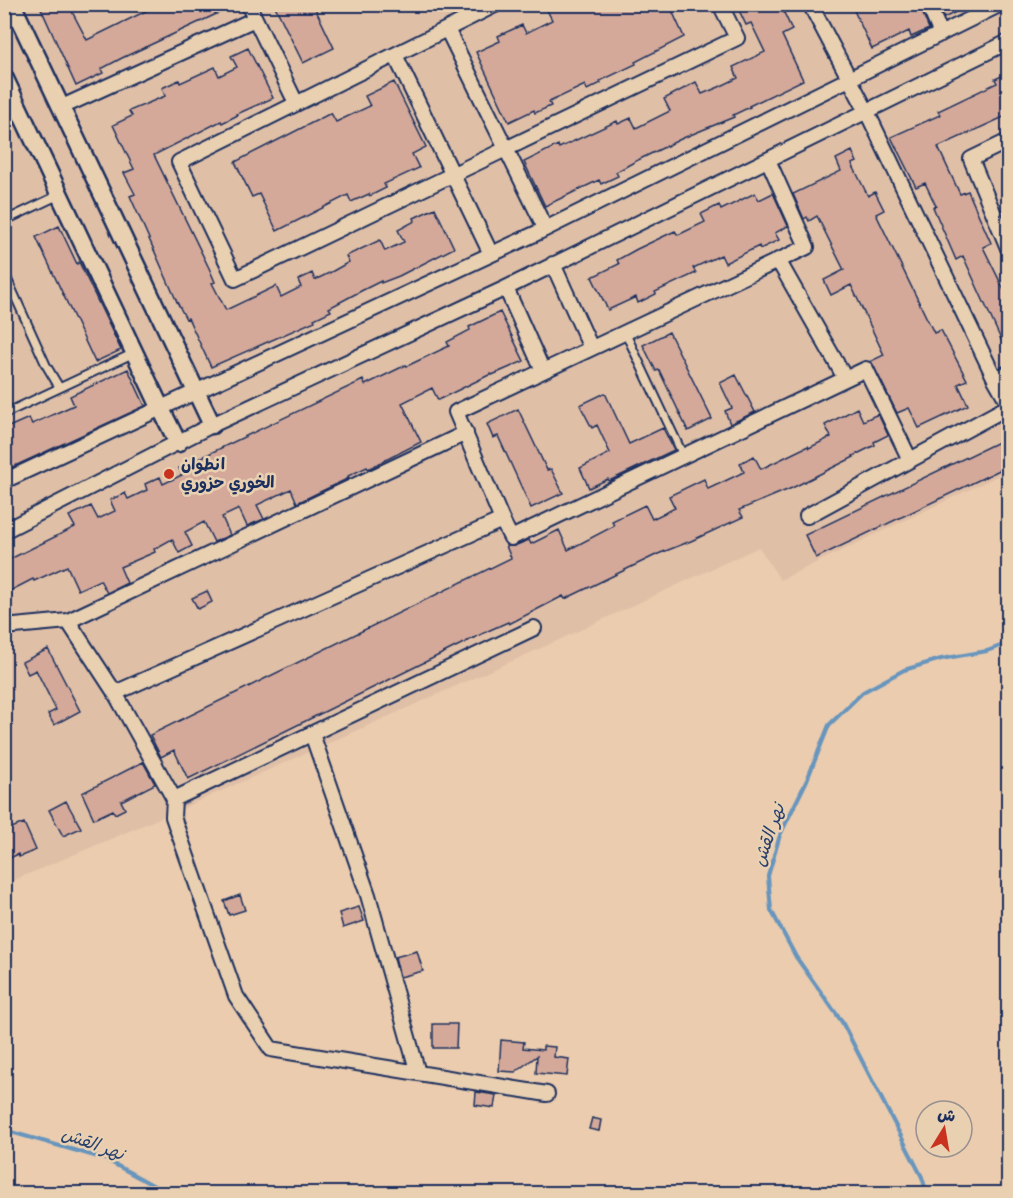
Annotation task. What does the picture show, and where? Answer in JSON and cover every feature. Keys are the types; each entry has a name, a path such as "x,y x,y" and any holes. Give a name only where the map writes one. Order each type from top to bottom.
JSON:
{"street":[{"path":"12,4 212,426"},
{"path":"248,4 296,104"},
{"path":"497,4 179,162 234,279 737,38 720,4"},
{"path":"810,4 867,112 995,380 1008,402"},
{"path":"928,4 941,34"},
{"path":"4,482 491,254 1001,4"},
{"path":"62,107 255,19"},
{"path":"447,29 545,228"},
{"path":"4,531 178,442 506,288 1008,42"},
{"path":"394,55 491,254"},
{"path":"4,76 178,442"},
{"path":"1008,141 971,159 1008,248"},
{"path":"768,160 807,246 456,412 502,520 511,537 866,369 910,460"},
{"path":"778,260 845,378"},
{"path":"553,264 591,348"},
{"path":"506,288 543,371"},
{"path":"995,380 1008,373"},
{"path":"807,516 1008,407"},
{"path":"4,627 68,621 465,433"},
{"path":"115,693 502,520"},
{"path":"68,621 115,693 174,799 173,817 236,996 271,1048 547,1094"},
{"path":"174,799 534,628"},
{"path":"312,734 368,895 418,1073"}],"lane":[{"path":"4,221 60,194"},
{"path":"4,272 46,365 59,387"},
{"path":"625,332 683,455"},
{"path":"4,414 134,353"}],"shaded area":[{"path":"5,5 1008,5 1008,471 780,580 759,547 548,645 183,808 5,884"}],"building":[{"path":"39,4 68,4 87,40 160,4 238,4 122,58 101,69 103,73 76,86"},
{"path":"274,4 313,4 334,48 303,63"},
{"path":"558,4 669,4 684,37 587,90 585,85 549,102 551,106 535,113 534,110 509,122 476,52 500,41 498,36 522,25 526,33 552,20 547,10"},
{"path":"745,4 780,4 792,30 782,35 803,80 749,106 733,115 734,117 636,161 616,172 618,176 601,184 599,180 545,206 524,162 558,145 559,148 617,121 618,124 631,118 636,128 670,111 664,99 696,82 702,94 719,87 738,78 733,67 765,52 751,23 746,25 738,8"},
{"path":"851,4 919,4 929,29 911,37 909,31 872,49"},
{"path":"938,4 972,4 944,18"},
{"path":"248,48 273,98 154,155 209,268 215,282 212,283 226,310 276,286 281,297 301,287 298,280 312,273 315,280 349,262 346,256 380,240 385,251 404,242 398,230 415,221 414,218 435,208 454,248 399,276 381,283 381,281 361,291 329,308 331,311 314,319 315,321 211,367 188,318 186,319 177,302 130,196 135,194 124,173 134,169 113,125 132,116 129,111 165,96 162,88 179,80 180,83 215,67 219,76 237,67 231,56"},
{"path":"1008,73 1008,115 938,147 960,194 968,191 991,243 983,247 1008,298 1008,355 963,256 956,260 925,183 916,187 891,137 940,115 938,111 997,83 995,79"},
{"path":"394,82 426,147 412,154 419,168 384,184 386,188 370,196 369,194 351,202 348,195 277,231 259,194 252,197 235,162 331,113 336,122 370,106 365,96"},
{"path":"852,151 857,162 852,164 868,196 875,192 884,210 876,214 934,333 941,330 967,380 958,384 968,405 919,428 909,408 897,413 871,361 884,355 851,285 831,295 824,280 844,270 817,216 809,221 807,217 804,219 793,194 841,171 836,159"},
{"path":"755,193 759,200 773,193 788,226 775,233 779,240 760,249 759,246 725,263 721,255 693,268 696,273 655,292 656,294 638,303 636,297 608,310 592,277 619,264 617,260 637,249 675,231 678,235 705,222 701,214 719,205 721,210"},
{"path":"59,226 121,350 95,362 36,237"},
{"path":"500,312 524,361 438,400 432,388 402,403 421,442 297,503 291,489 257,505 264,519 247,526 239,509 222,517 230,535 214,542 204,522 185,532 192,546 179,553 172,539 154,549 155,552 120,567 127,583 107,593 100,580 78,590 67,566 34,581 33,579 4,594 4,562 75,527 69,516 91,506 98,519 115,511 110,500 125,493 128,499 147,490 145,484 160,477 163,484 182,475 179,468 363,380 365,385 449,346 447,342 470,330 469,327"},
{"path":"669,332 712,419 688,431 659,370 656,371 643,345"},
{"path":"128,369 145,406 4,471 4,429 29,418 32,424 74,405 70,396"},
{"path":"736,375 755,412 730,424 725,411 732,408 720,383"},
{"path":"605,393 629,444 663,428 674,450 589,488 580,468 610,453 597,425 592,428 580,405"},
{"path":"857,408 863,421 878,414 888,435 854,457 792,488 739,510 743,517 658,554 565,599 563,596 509,624 508,622 490,630 188,779 174,750 161,757 150,735 511,558 506,546 514,546 529,540 531,544 559,530 568,550 614,526 612,521 645,505 652,519 675,508 669,496 704,479 708,489 725,481 744,472 740,463 754,456 761,469 831,437 825,425"},
{"path":"518,409 547,470 551,469 563,493 531,508 498,436 493,438 487,424"},
{"path":"1000,441 1008,459 1008,466 816,558 805,535"},
{"path":"207,591 212,602 198,609 192,598"},
{"path":"48,649 80,711 54,725 48,714 56,710 36,670 28,674 22,662"},
{"path":"143,762 155,784 121,801 125,809 115,814 113,810 94,819 82,793"},
{"path":"66,801 81,828 63,836 49,810"},
{"path":"24,823 36,850 19,857 18,854 4,861 4,831"},
{"path":"240,895 245,910 229,915 224,901"},
{"path":"359,907 364,921 343,928 339,913"},
{"path":"417,951 423,971 400,977 395,957"},
{"path":"433,1024 457,1024 456,1048 433,1048"},
{"path":"501,1040 524,1042 523,1048 543,1050 543,1046 555,1047 554,1057 569,1059 567,1076 536,1073 537,1056 515,1072 499,1071"},
{"path":"476,1092 496,1095 494,1108 475,1105"},
{"path":"592,1118 601,1120 599,1131 589,1129"}],"waterway":[{"name":"نهر القش","path":"927,1194 922,1177 842,1022 796,957 771,910 768,876 780,835 807,780 829,725 863,692 904,670 941,659 987,651 1008,643"},
{"name":"نهر القش","path":"4,1130 105,1159 169,1194"}],"place":[{"name":"انطوان الخوري حزوري","path":"169,474"}]}
